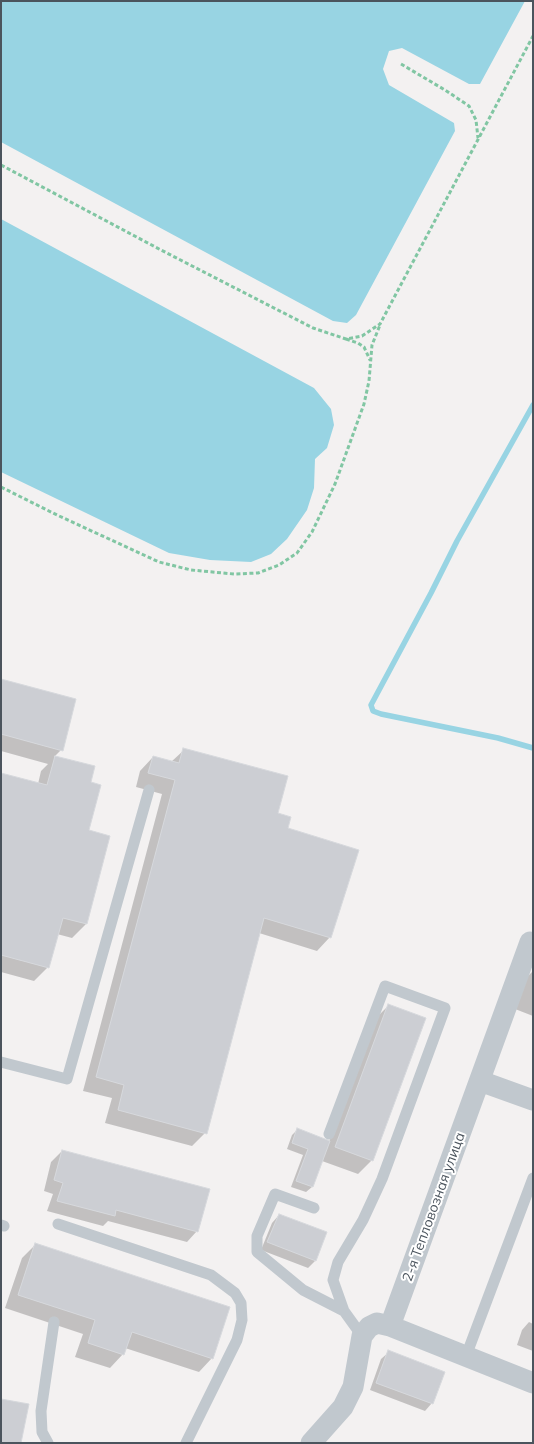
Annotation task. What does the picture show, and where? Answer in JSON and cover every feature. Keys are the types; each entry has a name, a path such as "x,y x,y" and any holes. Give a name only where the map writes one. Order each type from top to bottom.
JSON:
{"street":[{"name":"2-я Тепловозная улица","path":"390,1326 530,942"},
{"path":"480,1080 533,1100"},
{"path":"311,1443 343,1407 352,1387 362,1336 368,1327 377,1323 390,1326 533,1383"}],"lane":[{"path":"1,1062 67,1079 149,790"},
{"path":"329,1134 385,986 445,1008 382,1179 363,1220 338,1262 334,1280 344,1310 362,1336"},
{"path":"466,1356 533,1178"},
{"path":"314,1208 274,1194 257,1236 257,1252 303,1290 344,1310"},
{"path":"58,1224 211,1275 235,1293 241,1303 242,1320 237,1340 186,1443"},
{"path":"48,1443 42,1432 41,1411 54,1322"}],"path":[{"path":"1,487 159,562 191,570 234,574 258,573 279,565 297,553 312,532 335,484 364,404 369,381 372,345 380,324 533,36"},
{"path":"401,64 469,106 476,120 478,138"},
{"path":"1,165 312,328 358,343 364,347 370,360"},
{"path":"346,339 362,336 380,324"}],"water":[{"path":"1,1 525,1 480,84 469,84 402,48 389,51 383,69 389,85 454,123 455,131 356,315 347,323 333,321 1,142"},
{"path":"1,219 314,388 331,409 334,425 327,448 315,459 314,488 307,510 287,539 271,554 251,562 210,560 169,553 1,472"}],"building":[{"path":"1,679 76,699 63,751 1,734"},
{"path":"183,748 288,776 278,813 291,817 288,828 359,850 331,938 264,918 207,1134 118,1110 124,1085 96,1077 175,780 148,773 153,756 179,763"},
{"path":"55,756 95,766 91,782 101,785 89,830 110,836 87,924 63,918 49,968 1,955 1,773 47,785"},
{"path":"388,1004 426,1018 373,1161 335,1147"},
{"path":"297,1128 330,1141 313,1187 296,1181 308,1149 292,1143"},
{"path":"62,1150 210,1189 198,1232 116,1210 115,1216 57,1201 63,1183 54,1180"},
{"path":"279,1214 327,1232 316,1261 267,1242"},
{"path":"35,1243 230,1307 213,1359 132,1332 124,1355 88,1343 95,1320 18,1295"},
{"path":"388,1350 445,1372 433,1404 376,1383"},
{"path":"1,1399 29,1404 21,1443 1,1443"}],"waterway":[{"path":"533,405 457,541 371,705 373,711 381,714 498,738 533,748"}]}
